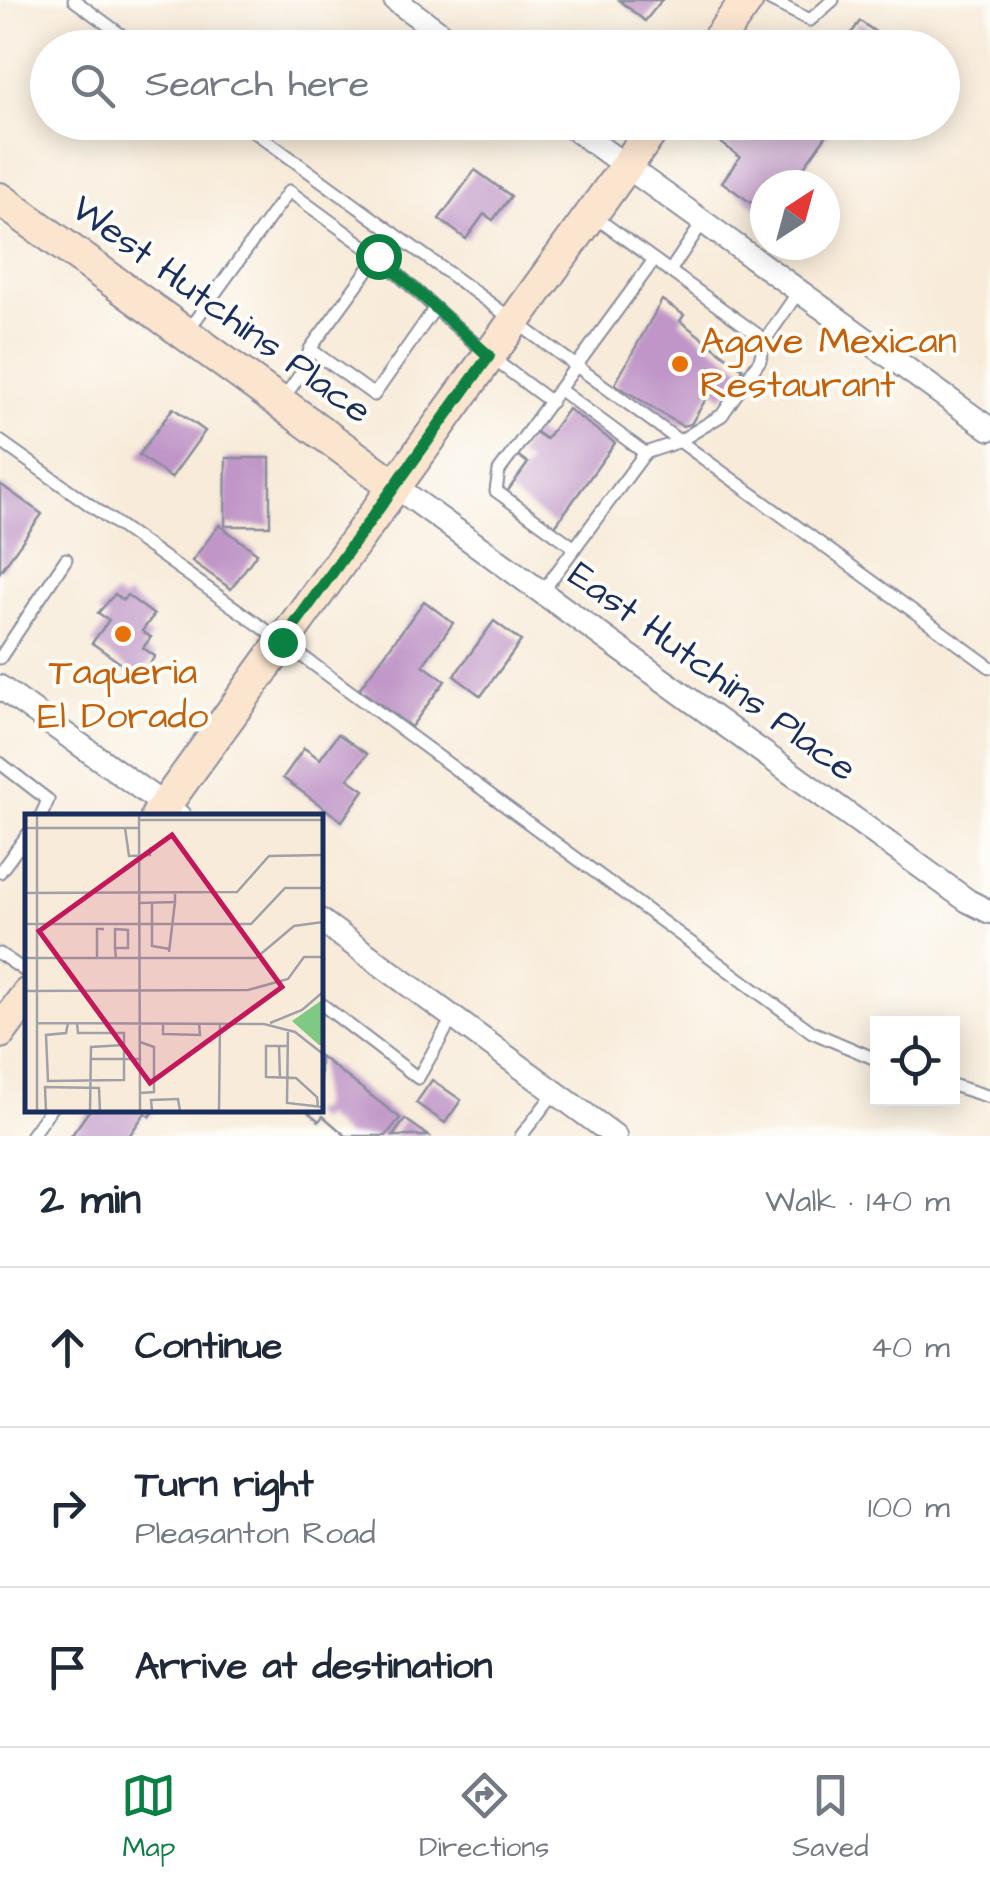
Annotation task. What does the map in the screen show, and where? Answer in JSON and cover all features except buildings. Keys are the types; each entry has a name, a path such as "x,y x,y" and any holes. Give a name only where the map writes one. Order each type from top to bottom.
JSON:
{"main road":[{"path":"725,30 746,0"},
{"path":"167,812 282,642 645,140"},
{"name":"West Hutchins Place","path":"0,199 395,486"},
{"path":"0,1032 25,998"}],"street":[{"path":"395,0 436,30"},
{"path":"589,140 990,429"},
{"name":"East Hutchins Place","path":"395,486 968,901 990,912"},
{"path":"4,697 167,812"},
{"path":"322,921 615,1136"}],"lane":[{"path":"74,0 115,30"},
{"path":"770,0 810,20 833,0"},
{"path":"265,140 990,667"},
{"path":"186,334 289,190 378,256 489,356 552,402"},
{"path":"591,215 765,340"},
{"path":"670,271 703,222"},
{"path":"281,402 304,369 310,349 378,256"},
{"path":"575,548 496,491 499,472 654,260"},
{"path":"542,592 646,453 678,442 722,414 760,360 765,340 799,291"},
{"path":"310,349 374,395 435,308"},
{"path":"560,390 646,453"},
{"path":"0,441 282,642 812,1032 870,1057"},
{"path":"0,658 66,559"},
{"path":"0,763 48,800 42,814"},
{"path":"0,872 25,838"},
{"path":"0,847 12,856"},
{"path":"0,954 25,971"},
{"path":"322,1005 418,1078 453,1017"},
{"path":"960,1088 990,1097"},
{"path":"522,1136 556,1092"},
{"path":"31,1136 49,1111"}],"place":[{"name":"Agave Mexican Restaurant","path":"680,364"},
{"name":"Taqueria El Dorado","path":"123,634"}],"route":[{"path":"282,642 489,356 390,272 378,256"}]}
